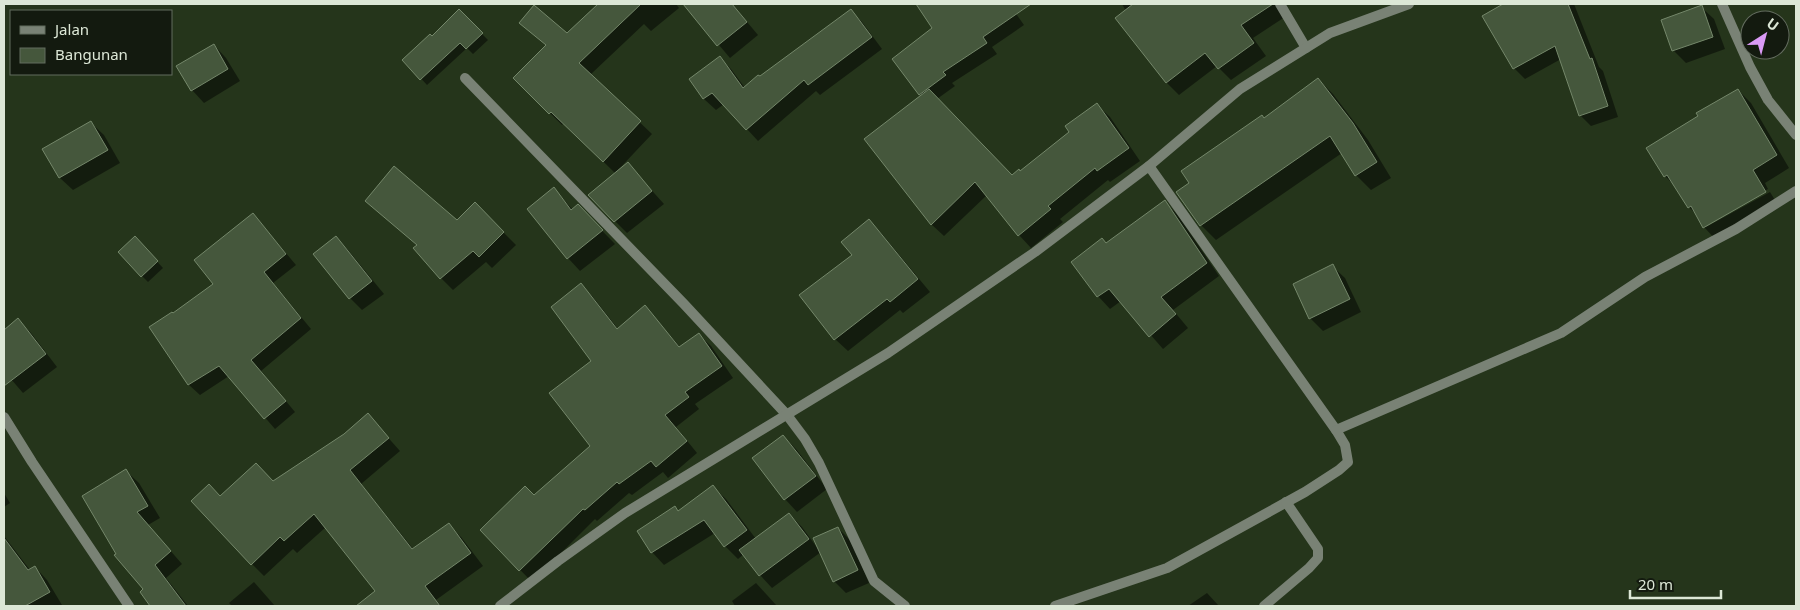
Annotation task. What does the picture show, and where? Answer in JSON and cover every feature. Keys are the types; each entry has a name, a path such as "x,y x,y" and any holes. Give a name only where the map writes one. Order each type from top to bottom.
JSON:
{"street":[{"path":"1280,4 1306,48"},
{"path":"500,606 558,561 626,513 888,353 1035,252 1149,166 1189,130 1240,89 1330,33 1409,4"},
{"path":"1722,4 1754,76 1768,100 1796,135"},
{"path":"465,78 684,304 787,415 805,439 819,463 874,581 905,606"},
{"path":"1055,606 1167,568 1286,502 1348,462 1345,445 1336,430 1149,166"},
{"path":"1336,430 1561,333 1645,277 1736,229 1796,191"},
{"path":"4,416 32,462 129,606"},
{"path":"1264,606 1318,558 1318,549 1286,502"}],"building":[{"path":"598,4 641,4 579,63 641,121 603,162 551,112 549,114 513,78 546,45 519,23 534,5 567,33"},
{"path":"683,4 732,4 747,22 717,46"},
{"path":"916,4 1031,4 983,37 987,43 943,72 946,75 919,95 892,59 932,28"},
{"path":"1133,4 1273,4 1241,25 1254,43 1218,69 1205,53 1166,83 1115,18"},
{"path":"1503,4 1568,4 1590,59 1592,58 1608,106 1579,116 1555,46 1513,69 1482,16"},
{"path":"1702,5 1713,37 1672,51 1661,20"},
{"path":"459,9 483,33 466,49 460,43 420,80 402,60 430,34 432,36"},
{"path":"851,9 872,37 808,85 804,80 746,130 712,93 703,99 689,79 720,56 743,88 758,75 760,76"},
{"path":"214,44 228,69 191,91 176,66"},
{"path":"1318,78 1353,123 1377,162 1355,176 1330,136 1200,226 1176,192 1189,183 1181,171 1262,115 1264,118"},
{"path":"929,89 1012,175 1019,169 1020,171 1069,132 1065,126 1097,103 1129,148 1097,171 1095,168 1048,206 1051,209 1018,236 975,182 931,225 864,139"},
{"path":"1738,89 1777,155 1753,170 1766,192 1703,228 1691,206 1688,208 1667,175 1664,177 1646,148 1698,116 1696,113"},
{"path":"91,121 108,150 59,178 42,149"},
{"path":"628,162 652,191 614,222 588,195"},
{"path":"394,166 457,220 475,202 504,232 479,257 473,251 440,279 413,248 417,245 365,201"},
{"path":"554,187 571,210 578,204 603,230 567,259 527,209"},
{"path":"1165,200 1207,263 1161,297 1176,314 1149,337 1109,289 1097,297 1071,262 1102,238 1106,243"},
{"path":"253,213 286,254 264,272 301,318 251,360 286,401 264,419 219,366 188,385 149,327 173,313 213,284 194,260"},
{"path":"869,219 918,279 890,302 887,299 834,340 799,295 852,255 841,242"},
{"path":"135,236 158,261 141,277 118,252"},
{"path":"336,236 372,281 349,299 313,254"},
{"path":"1333,264 1350,299 1309,319 1293,284"},
{"path":"581,283 617,329 645,305 679,347 699,333 722,366 685,392 689,397 665,415 687,441 656,467 651,461 619,484 617,482 585,510 583,509 519,571 480,530 525,486 534,495 590,446 549,393 591,361 551,307"},
{"path":"18,318 46,354 4,386 4,330"},
{"path":"368,413 389,438 350,470 412,549 449,523 471,553 425,586 440,606 356,606 375,591 314,514 284,541 280,537 251,565 191,501 209,484 220,496 256,463 273,481 344,434"},
{"path":"783,435 816,476 784,500 752,458"},
{"path":"126,469 148,506 137,512 171,551 155,565 186,606 150,606 140,592 143,589 114,555 116,554 82,496"},
{"path":"713,485 747,530 724,547 704,520 651,553 637,531 675,506 678,511"},
{"path":"789,513 809,539 759,576 739,550"},
{"path":"838,527 858,570 833,582 813,538"},
{"path":"4,538 28,570 35,566 50,592 25,606 4,606"}]}
